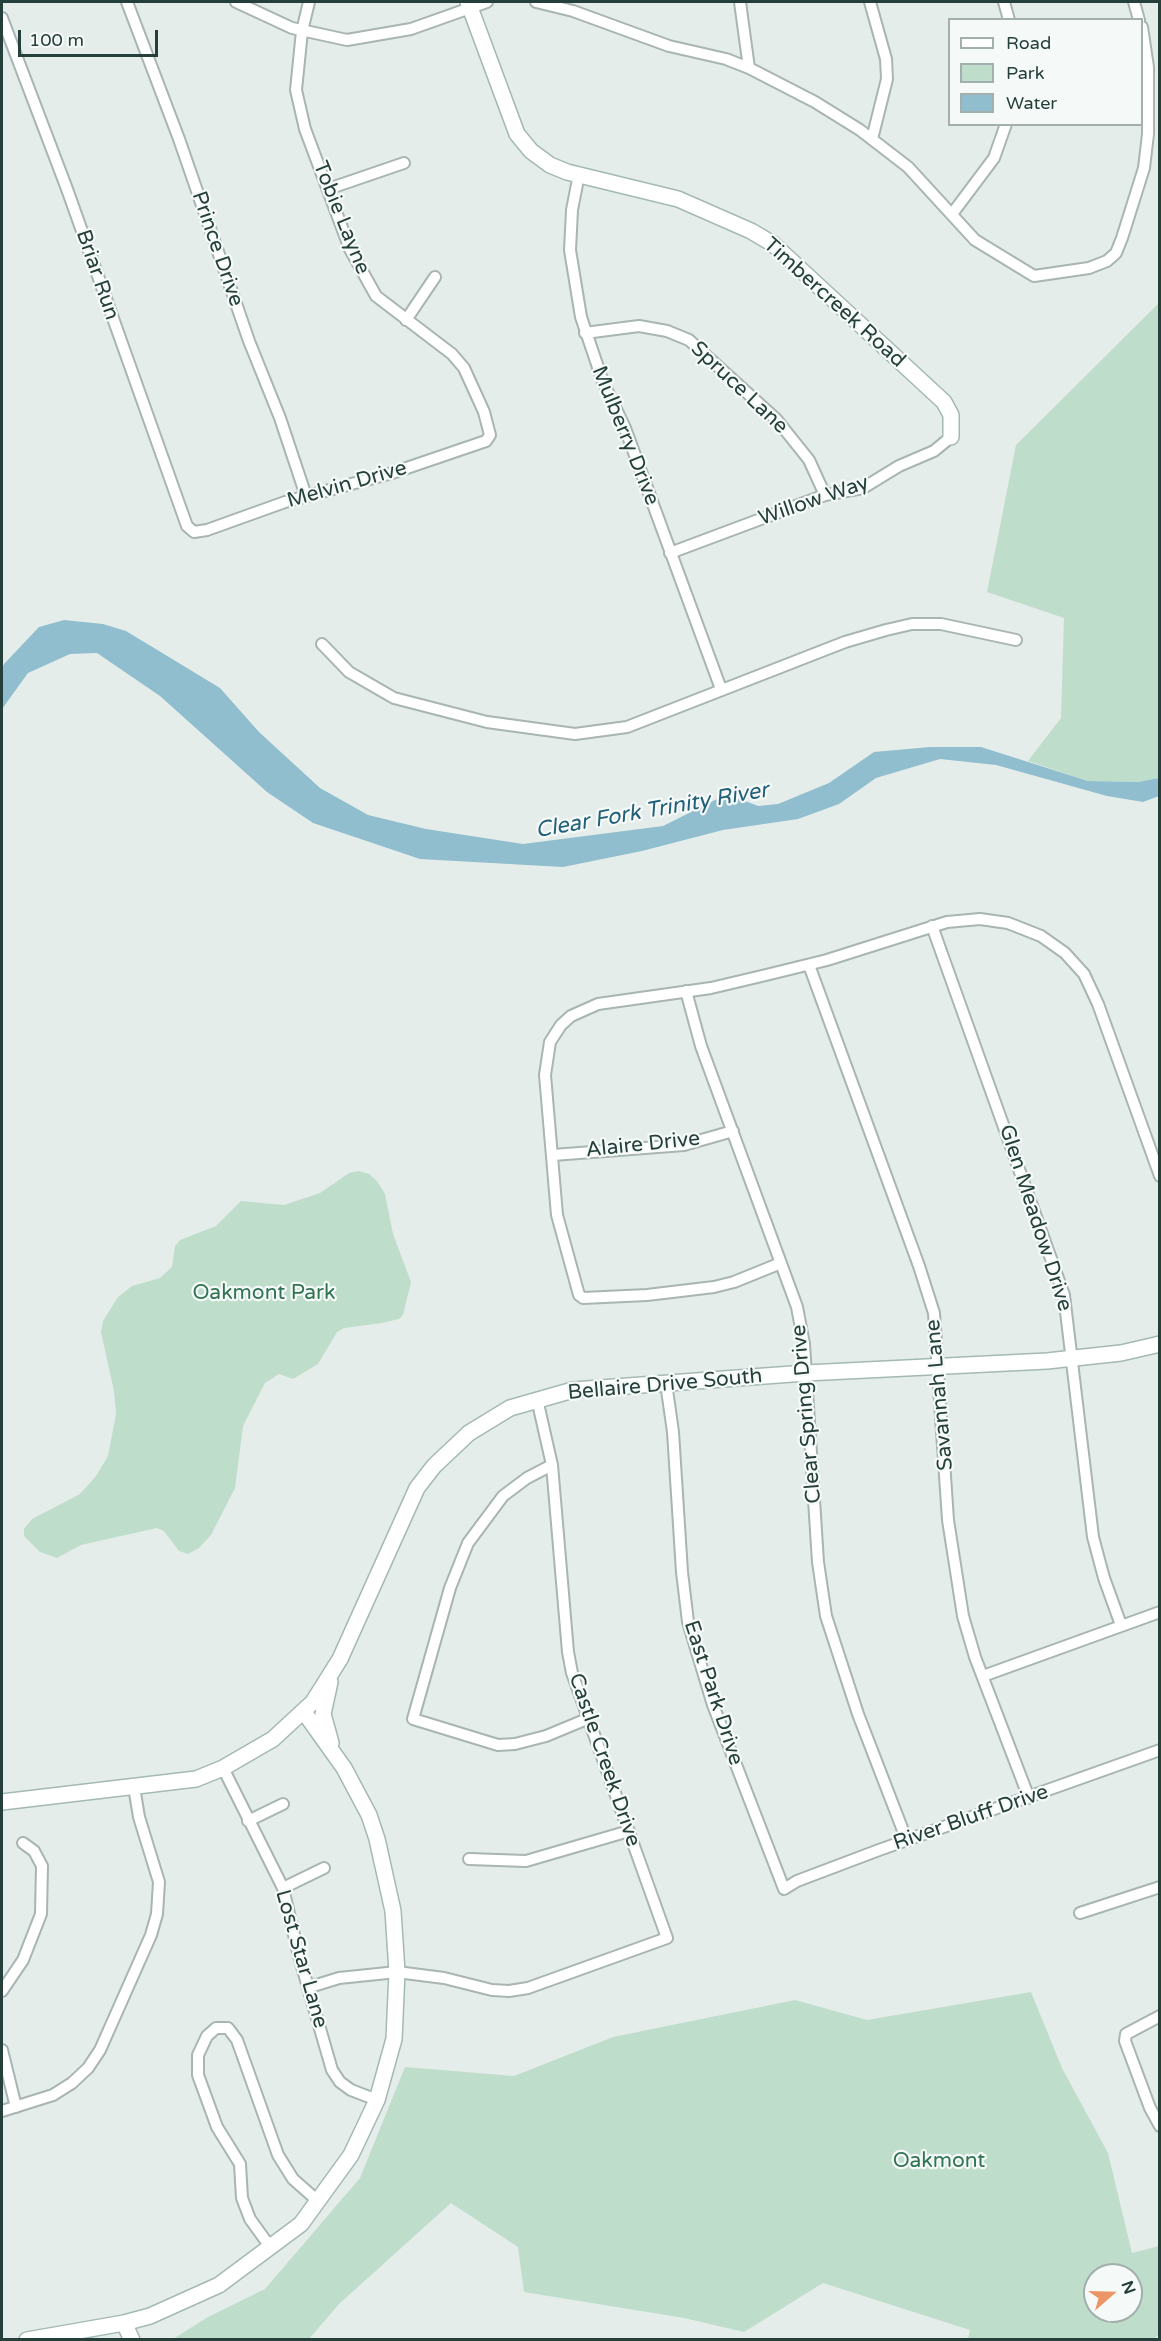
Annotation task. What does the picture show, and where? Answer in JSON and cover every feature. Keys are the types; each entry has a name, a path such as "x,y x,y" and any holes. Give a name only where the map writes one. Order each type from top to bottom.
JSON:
{"street":[{"name":"Prince Drive","path":"128,2 249,341 277,409 306,496"},
{"path":"236,2 274,21 334,39 377,37 411,29 469,4 487,2"},
{"name":"Tobie Layne","path":"309,2 302,31 296,90 305,129 362,274 376,296 452,354 464,368 488,425"},
{"path":"536,2 573,11 669,46 726,59 749,68 815,102 872,139 908,167 975,240 1034,276 1082,270 1107,261 1116,253 1144,168 1148,134 1148,67 1143,34"},
{"path":"740,2 749,68"},
{"path":"870,2 886,59 887,79 872,139"},
{"path":"1004,2 1008,18"},
{"path":"1134,2 1138,18"},
{"name":"Timbercreek Road","path":"469,4 517,134 531,151 550,165 678,199 751,231 773,244 944,402 951,415 951,437"},
{"name":"Briar Run","path":"2,18 67,189 147,418 191,531"},
{"path":"952,214 994,158 1005,126"},
{"path":"328,189 404,163"},
{"name":"Mulberry Drive","path":"579,174 572,210 570,250 575,289 585,333 603,382 625,428 721,689"},
{"path":"406,320 435,277"},
{"name":"Spruce Lane","path":"585,333 639,326 667,331 689,340 777,420 809,460 825,495"},
{"name":"Melvin Drive","path":"191,531 207,530 306,496 392,474 486,441 490,435 488,425"},
{"name":"Willow Way","path":"670,553 825,495 863,488 899,466 934,451 951,437"},
{"path":"322,644 350,672 394,698 487,722 531,730 575,734 614,730 845,642 912,624 941,624 1016,640"},
{"path":"781,1263 734,1282 714,1287 583,1298 577,1291 557,1215 545,1075 550,1042 561,1024 571,1016 598,1004 686,992 809,965 932,926 964,919 1008,923 1041,936 1075,962 1098,1004 1160,1176"},
{"name":"Glen Meadow Drive","path":"932,926 1065,1295 1093,1537 1104,1578 1121,1625"},
{"name":"Savannah Lane","path":"809,965 920,1266 935,1320 951,1550 963,1616 1029,1798"},
{"name":"Clear Spring Drive","path":"686,992 701,1046 796,1307 804,1344 818,1562 826,1616 858,1714 907,1841"},
{"name":"Alaire Drive","path":"553,1155 684,1145 733,1131"},
{"name":"Bellaire Drive South","path":"2,1802 196,1779 223,1768 273,1739 304,1712 332,1671 363,1610 372,1582 411,1500 428,1473 454,1446 483,1423 510,1408 573,1390 806,1373 1074,1358 1122,1353 1160,1344"},
{"name":"East Park Drive","path":"666,1383 688,1622 713,1705 784,1889"},
{"name":"Castle Creek Drive","path":"397,1972 444,1978 492,1990 509,1991 528,1988 667,1938 587,1719 568,1652 552,1465 537,1399"},
{"path":"552,1465 526,1478 503,1496 468,1543 450,1588 413,1719 498,1745 525,1742 587,1719"},
{"path":"983,1676 1160,1611"},
{"path":"332,1671 323,1714 332,1749"},
{"path":"27,2340 124,2323 194,2297 219,2284 271,2248 301,2223 319,2202 351,2155 377,2100 394,2039 397,1972 393,1911 377,1839 369,1815 332,1749 304,1712"},
{"name":"River Bluff Drive","path":"784,1889 796,1881 1160,1750"},
{"name":"Lost Star Lane","path":"223,1768 283,1888 299,1956 332,2070 340,2082 351,2090 377,2100"},
{"path":"2,2111 62,2090 80,2076 94,2060 155,1925 160,1893 157,1871 139,1817 134,1787"},
{"path":"248,1821 283,1804"},
{"path":"469,1859 526,1861 629,1831"},
{"path":"2,1991 23,1960 41,1914 42,1866 34,1851 23,1843"},
{"path":"283,1888 324,1868"},
{"path":"1080,1913 1160,1887"},
{"path":"309,1987 339,1978 397,1972"},
{"path":"1160,2016 1126,2034 1125,2041 1150,2108 1160,2126"},
{"path":"271,2248 250,2219 242,2198 240,2164 220,2134 198,2075 198,2055 207,2036 216,2028 228,2028 232,2032 278,2155 293,2179 319,2202"},
{"path":"2,2050 16,2107"},
{"path":"124,2323 132,2340"}],"green space":[{"path":"1159,303 1159,778 1138,782 1088,781 1028,761 1061,718 1064,618 987,592 1016,445"},
{"name":"Oakmont Park","path":"359,1171 369,1174 377,1181 385,1194 393,1234 411,1282 403,1315 399,1319 382,1323 344,1328 337,1332 318,1364 293,1379 279,1374 265,1383 243,1426 235,1488 211,1535 199,1548 188,1554 179,1551 164,1531 157,1528 81,1545 57,1558 40,1552 24,1536 24,1529 32,1519 80,1494 96,1476 108,1456 116,1414 114,1391 101,1332 103,1321 118,1297 132,1286 160,1278 172,1267 175,1246 180,1240 216,1226 241,1201 284,1205 320,1193 349,1173"},
{"name":"Oakmont","path":"1031,1992 1062,2068 1108,2153 1132,2253 1159,2246 1159,2334 1154,2339 968,2339 970,2330 823,2283 744,2332 684,2318 524,2292 518,2247 451,2203 339,2304 309,2339 173,2339 208,2317 265,2289 360,2178 405,2067 514,2076 613,2037 795,2000 867,2020"}],"water":[{"path":"64,620 103,624 126,631 220,688 259,732 320,788 368,815 426,829 523,844 663,826 717,799 740,799 758,806 778,804 829,783 874,752 930,747 981,747 1088,781 1138,782 1159,778 1159,796 1143,802 1107,796 996,765 940,759 876,778 839,804 798,819 723,830 642,851 563,867 420,859 313,823 267,792 160,696 97,653 70,654 28,673 2,709 4,664 39,627"}],"water label":[{"name":"Clear Fork Trinity River","path":"652,811"}]}
